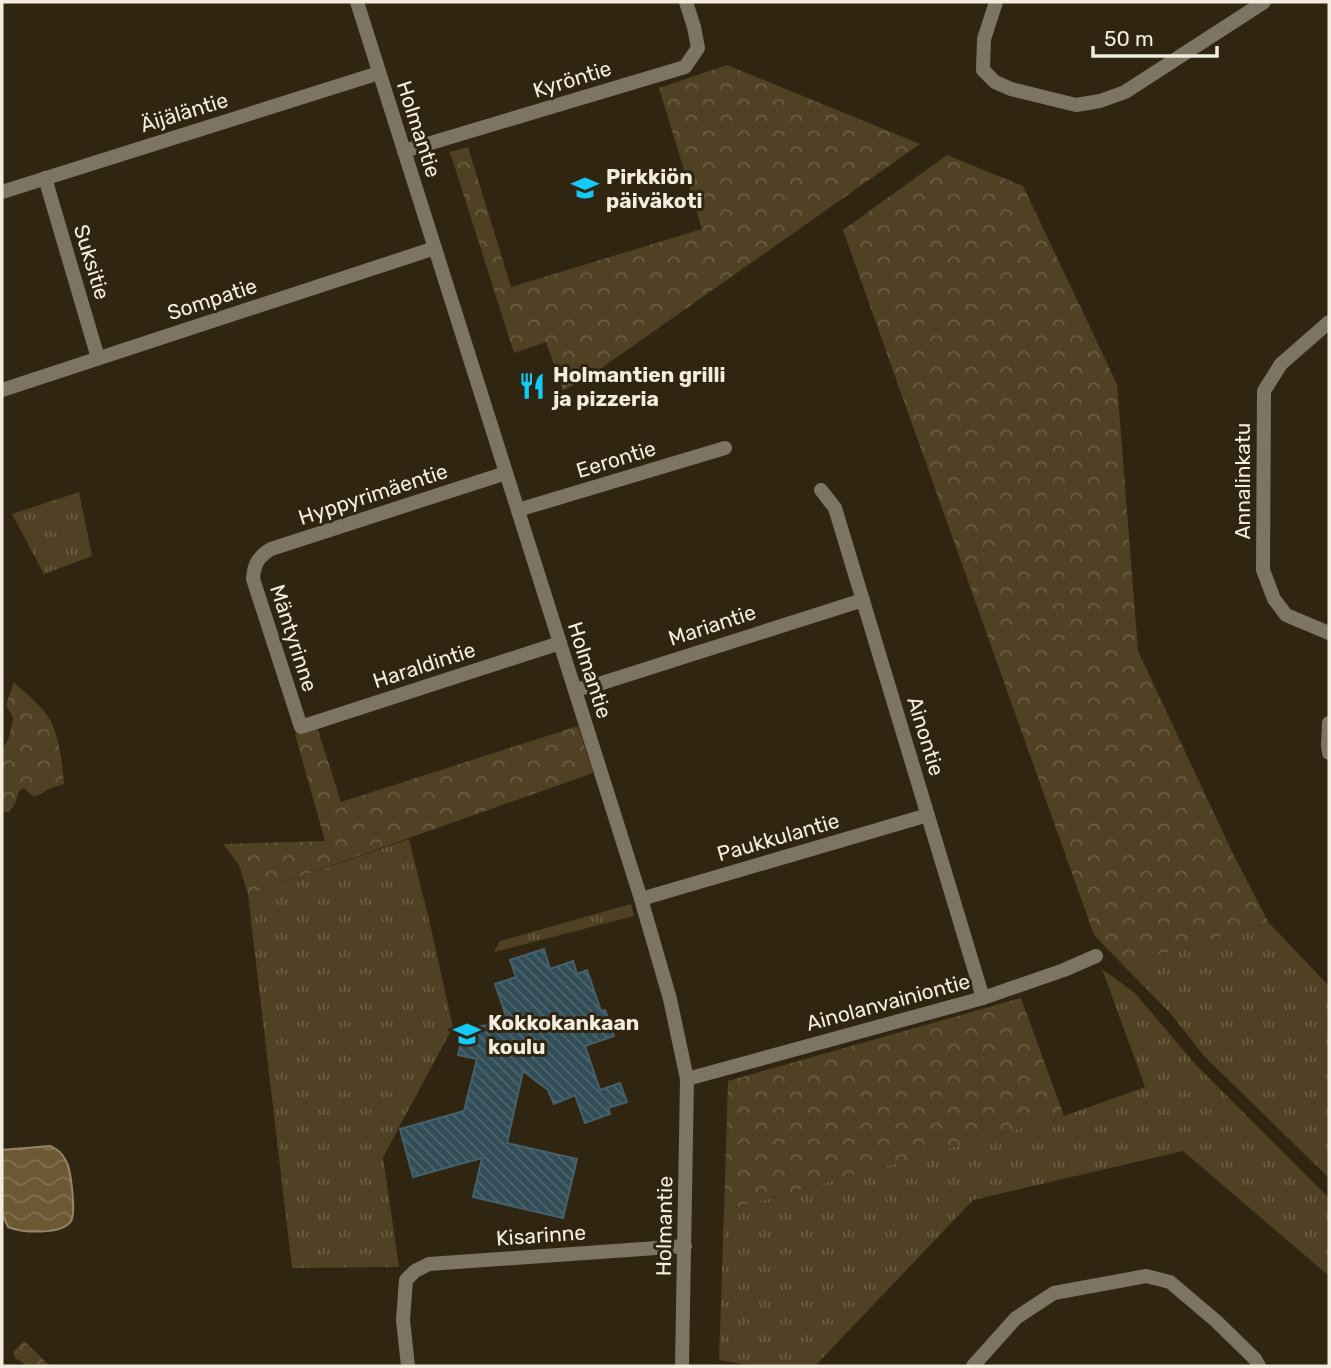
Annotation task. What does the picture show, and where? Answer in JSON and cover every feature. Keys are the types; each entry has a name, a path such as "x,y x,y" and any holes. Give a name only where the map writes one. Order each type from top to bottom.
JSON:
{"street":[{"name":"Holmantie","path":"357,2 641,899 670,999 687,1079 682,1366"},
{"name":"Kyröntie","path":"404,150 685,67 698,48 686,2"},
{"path":"996,2 984,39 983,69 995,82 1011,89 1076,105 1100,101 1125,92 1264,2"},
{"name":"Äijäläntie","path":"2,192 379,73"},
{"name":"Suksitie","path":"45,178 98,358"},
{"name":"Sompatie","path":"2,390 435,248"},
{"name":"Annalinkatu","path":"1329,322 1281,364 1264,391 1263,556 1263,570 1273,599 1286,615 1329,633"},
{"name":"Eerontie","path":"518,510 725,448"},
{"name":"Hyppyrimäentie","path":"257,561 271,549 506,473"},
{"name":"Ainontie","path":"821,490 835,508 983,998"},
{"name":"Mäntyrinne","path":"257,561 253,579 301,727"},
{"name":"Mariantie","path":"575,690 863,600"},
{"name":"Haraldintie","path":"301,727 560,643"},
{"path":"1329,723 1329,752"},
{"name":"Paukkulantie","path":"641,899 928,815"},
{"name":"Ainolanvainiontie","path":"687,1079 983,998 1096,956"},
{"name":"Kisarinne","path":"408,1366 403,1320 406,1280 415,1271 429,1264 685,1245"},
{"path":"973,1366 1016,1318 1054,1293 1146,1276 1170,1282 1190,1297 1259,1366"}],"green space":[{"path":"727,65 920,144 586,379 563,390 546,342 514,353 450,152 468,147 511,287 702,229 659,88"},
{"path":"947,155 1023,186 1117,384 1138,651 1234,856 1269,923 1123,965 1094,935 843,230"},
{"path":"79,492 92,556 44,574 12,514"},
{"path":"14,682 37,704 53,726 64,784 34,797 24,788 19,791 9,812 2,812 2,748 9,738 13,718 6,705"},
{"path":"578,726 593,773 248,895 239,865 223,844 325,841 295,734 317,727 341,802"},
{"path":"409,839 453,1027 383,1157 399,1267 292,1268 248,895"},
{"path":"631,904 634,916 494,952 500,941"},
{"path":"1269,923 1329,986 1329,1178 1204,1056 1171,1014 1123,965"},
{"path":"1102,969 1135,993 1195,1064 1329,1198 1329,1276 1183,1151 973,1200 815,1366 756,1366 719,1360 724,1211 1064,1116 1145,1087"},
{"path":"1021,998 1064,1116 724,1211 728,1081"},
{"path":"24,1341 51,1366 28,1366 15,1358 13,1352"}],"water":[{"path":"50,1146 58,1150 68,1166 73,1201 71,1221 66,1226 51,1231 23,1231 8,1227 2,1213 2,1150"}],"building":[{"path":"544,949 550,969 573,961 577,974 587,970 601,1011 605,1010 614,1036 585,1046 600,1090 620,1083 627,1102 608,1108 610,1114 585,1123 575,1095 554,1104 548,1090 523,1071 507,1143 577,1159 563,1218 473,1197 482,1158 413,1177 400,1129 464,1111 477,1059 458,1055 464,1030 515,1019 506,1016 495,984 516,977 510,960"}],"place":[{"name":"Pirkkiön päiväkoti","path":"585,188"},
{"name":"Holmantien grilli ja pizzeria","path":"532,386"},
{"name":"Kokkokankaan koulu","path":"467,1034"}]}
